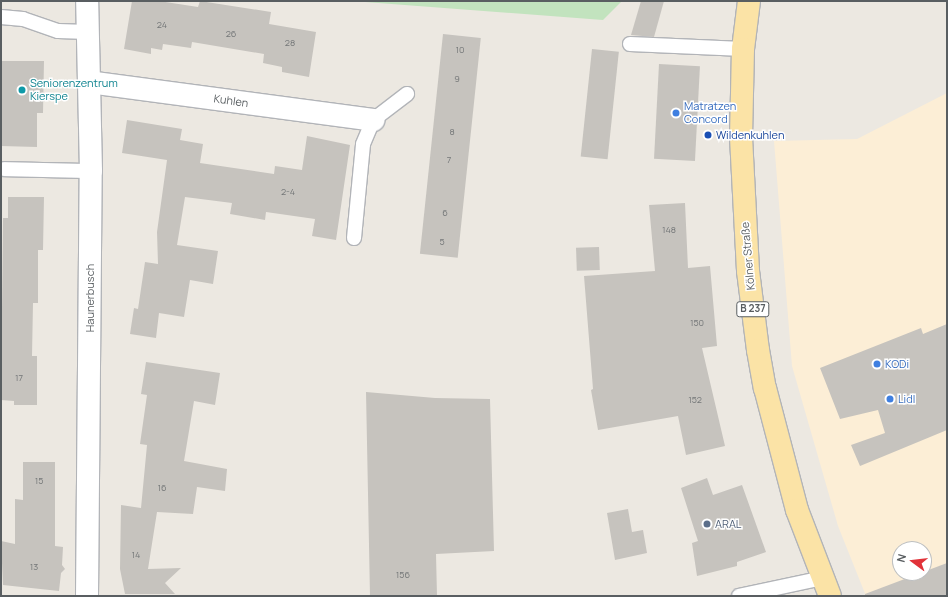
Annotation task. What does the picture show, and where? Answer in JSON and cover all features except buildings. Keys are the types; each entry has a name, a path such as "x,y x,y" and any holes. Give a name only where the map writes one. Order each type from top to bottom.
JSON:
{"main road":[{"name":"Kölner Straße","path":"749,1 743,49 743,187 748,271 758,350 765,388 797,510 826,587"}],"street":[{"name":"Haunerbusch","path":"87,596 91,171 88,1"},
{"name":"Kuhlen","path":"89,82 373,120"}],"lane":[{"path":"1,17 23,19 58,31 88,32"},
{"path":"630,44 743,49"},
{"path":"354,238 363,144 373,120 407,94"},
{"path":"4,169 91,171"},
{"path":"739,596 826,587"}],"shaded area":[{"path":"947,93 947,596 866,596 838,526 792,366 774,141 857,139"}],"green space":[{"path":"352,1 622,1 603,20"}],"place":[{"name":"Seniorenzentrum Kierspe","path":"22,90"},
{"name":"Matratzen Concord","path":"676,113"},
{"name":"Wildenkuhlen","path":"708,135"},
{"name":"KODi","path":"877,364"},
{"name":"Lidl","path":"890,399"},
{"name":"ARAL","path":"707,524"}]}
